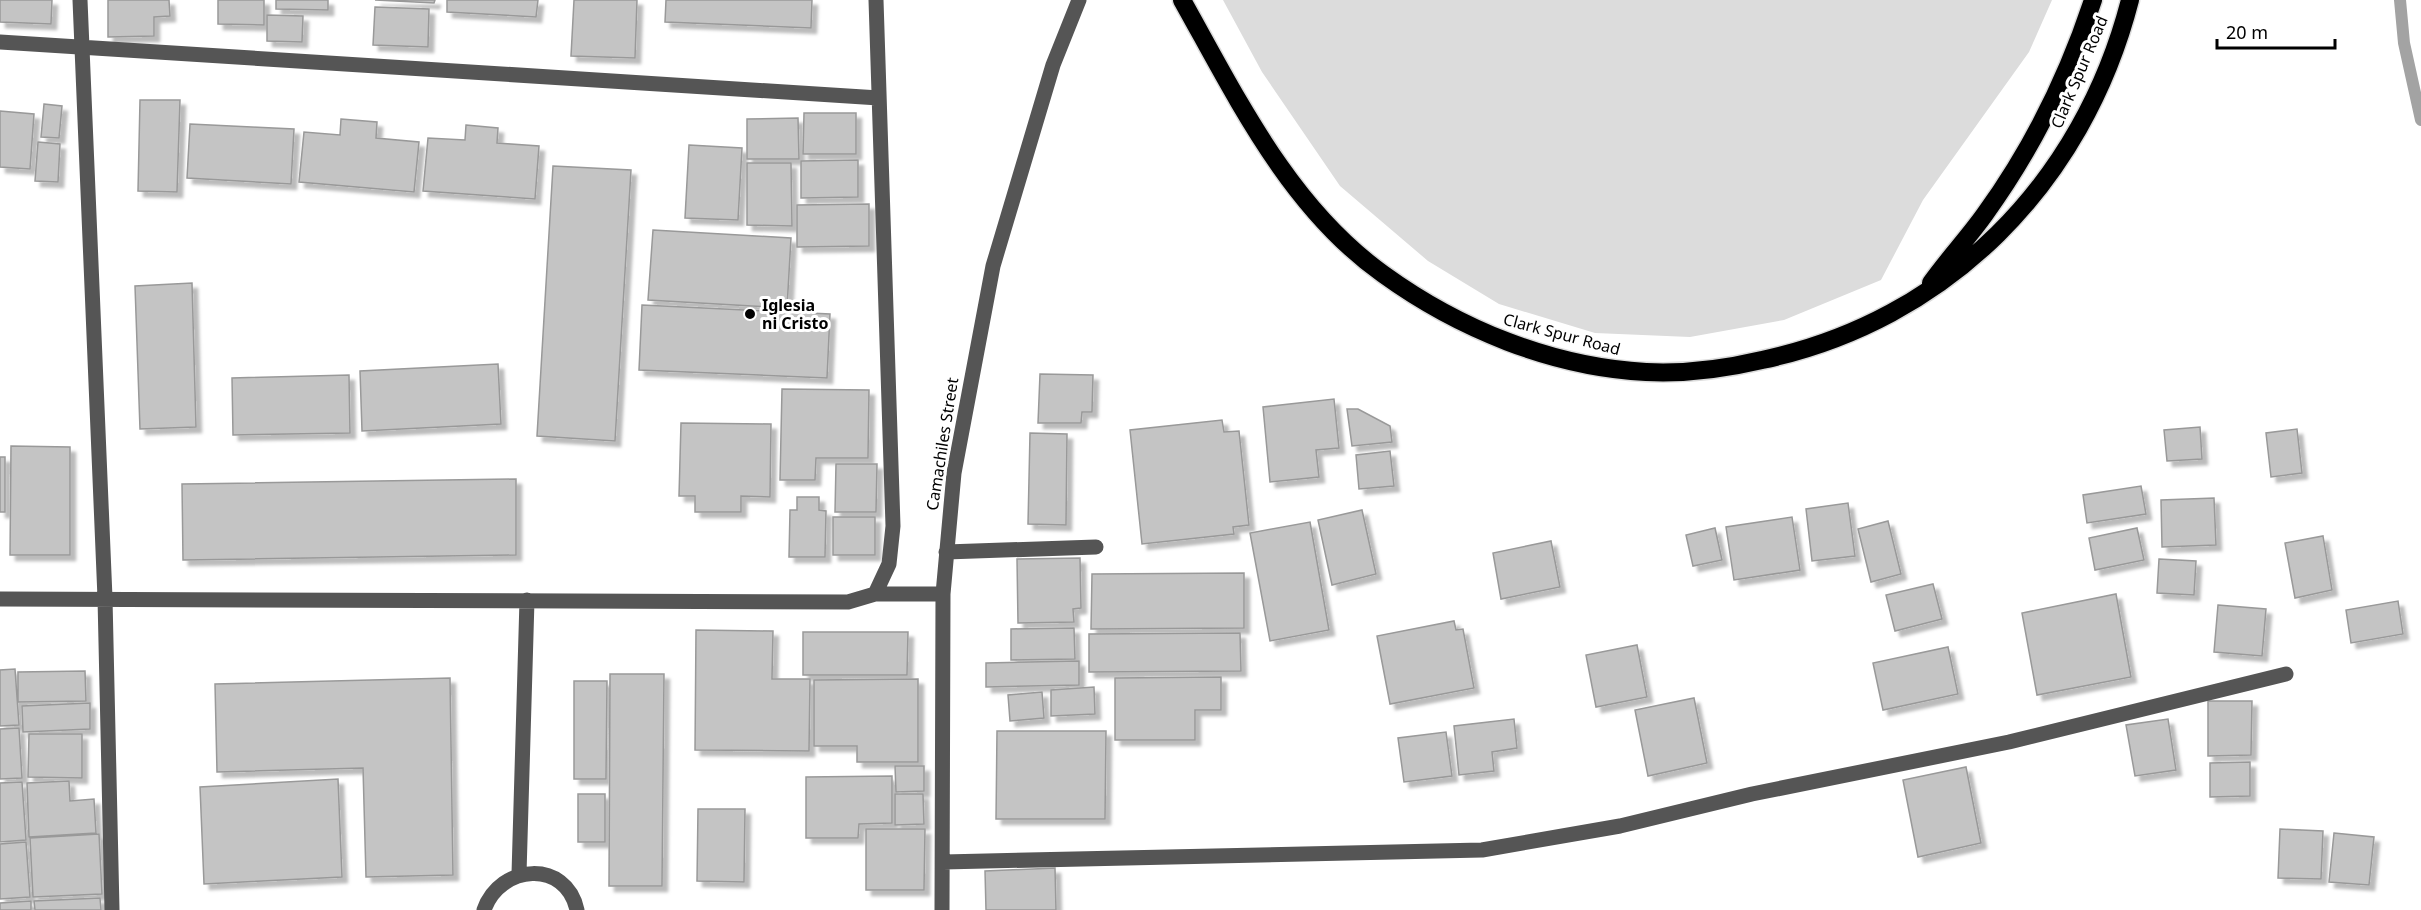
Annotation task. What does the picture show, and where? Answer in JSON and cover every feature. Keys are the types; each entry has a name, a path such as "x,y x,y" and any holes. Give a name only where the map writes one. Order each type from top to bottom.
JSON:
{"highway":[{"name":"Clark Spur Road","path":"1182,0 1263,141 1322,218 1381,273 1420,299 1492,337 1524,348 1610,369 1682,373 1758,361 1824,344 1888,316 1921,297 1982,251 2040,188 2066,150 2088,108 2111,55 2130,0"},
{"path":"1921,297 1985,213 2024,152 2059,87 2076,49 2093,0"}],"street":[{"path":"80,0 84,49 88,226 105,598 112,910"},
{"path":"875,594 889,564 893,526 876,0"},
{"name":"Camachiles Street","path":"942,910 943,594 954,472 993,266 1049,75 1079,0"},
{"path":"0,42 879,98"},
{"path":"946,552 1096,547"},
{"path":"0,599 848,602 875,594 943,594"},
{"path":"519,874 526,600"},
{"path":"943,862 1482,850 1620,826 1752,794 2009,742 2286,674"},
{"path":"484,910 491,893 503,882 519,874 533,873 560,883 570,893 578,910"}],"shaded area":[{"path":"1223,0 2052,0 2029,52 1923,200 1881,280 1784,320 1690,337 1595,333 1499,304 1428,261 1340,186 1262,72"}],"building":[{"path":"0,0 52,0 51,24 0,22"},
{"path":"108,0 169,0 170,16 154,17 154,36 108,37"},
{"path":"218,0 264,0 264,25 218,24"},
{"path":"276,0 328,0 328,10 276,9"},
{"path":"375,0 435,0 434,3"},
{"path":"447,0 538,0 536,17 447,12"},
{"path":"574,0 637,0 635,58 571,56"},
{"path":"666,0 812,0 811,28 665,22"},
{"path":"375,7 429,9 428,47 373,45"},
{"path":"267,15 303,16 302,42 267,41"},
{"path":"140,100 180,100 177,192 138,191"},
{"path":"44,104 62,106 59,138 41,137"},
{"path":"0,111 34,114 30,169 0,167"},
{"path":"804,113 856,113 856,154 803,154"},
{"path":"798,118 799,159 747,159 747,119"},
{"path":"341,119 377,122 376,138 419,142 414,192 299,182 304,132 340,135"},
{"path":"190,124 294,129 291,184 187,178"},
{"path":"466,125 498,128 497,143 539,146 535,199 423,191 428,138 465,140"},
{"path":"38,142 60,144 58,182 35,181"},
{"path":"689,145 742,148 738,220 685,218"},
{"path":"858,160 858,197 801,198 801,161"},
{"path":"747,163 791,163 792,226 747,225"},
{"path":"553,166 631,170 615,441 537,436"},
{"path":"869,204 869,246 797,247 797,205"},
{"path":"653,230 791,238 787,308 648,300"},
{"path":"192,283 196,427 140,429 135,286"},
{"path":"642,305 830,314 827,378 639,370"},
{"path":"498,364 501,424 362,431 360,371"},
{"path":"1040,374 1093,375 1092,412 1082,412 1081,423 1038,423"},
{"path":"349,375 350,433 233,435 232,378"},
{"path":"782,389 869,390 868,458 816,458 815,480 780,480"},
{"path":"1334,399 1339,448 1316,450 1319,477 1270,482 1263,407"},
{"path":"1347,409 1358,409 1390,426 1392,442 1352,446"},
{"path":"1222,420 1224,432 1239,431 1249,525 1233,527 1234,534 1142,544 1130,430"},
{"path":"681,423 771,424 770,497 741,496 741,512 695,512 695,496 679,496"},
{"path":"2200,427 2202,459 2167,461 2164,430"},
{"path":"2297,429 2302,473 2271,477 2266,433"},
{"path":"1030,433 1067,434 1066,525 1028,524"},
{"path":"11,446 70,447 70,555 10,555"},
{"path":"1390,451 1394,486 1359,489 1356,455"},
{"path":"0,457 5,457 5,512 0,512"},
{"path":"836,464 877,464 876,512 835,512"},
{"path":"516,479 516,555 183,560 182,484"},
{"path":"2141,486 2146,514 2087,523 2083,495"},
{"path":"797,497 819,497 819,510 826,511 825,557 789,557 790,510 797,510"},
{"path":"2214,498 2216,545 2162,547 2161,500"},
{"path":"1848,503 1855,556 1812,561 1806,509"},
{"path":"1362,510 1376,574 1332,585 1318,520"},
{"path":"833,517 875,517 875,555 833,555"},
{"path":"1792,517 1800,570 1734,580 1726,527"},
{"path":"1888,521 1901,574 1871,582 1858,529"},
{"path":"1310,522 1329,630 1270,641 1250,533"},
{"path":"1715,528 1722,560 1693,566 1686,535"},
{"path":"2137,528 2144,560 2095,570 2089,538"},
{"path":"2323,536 2332,590 2295,598 2285,543"},
{"path":"1551,541 1560,587 1501,599 1493,553"},
{"path":"1080,558 1081,608 1073,609 1074,622 1018,623 1017,559"},
{"path":"2159,559 2196,561 2194,595 2157,593"},
{"path":"1244,573 1244,628 1091,629 1092,574"},
{"path":"1933,584 1942,619 1895,631 1886,595"},
{"path":"2116,594 2131,677 2037,695 2022,613"},
{"path":"2398,601 2403,634 2351,643 2346,610"},
{"path":"2218,605 2266,609 2262,656 2214,652"},
{"path":"1454,621 1456,630 1463,629 1474,688 1390,704 1377,636"},
{"path":"1074,628 1075,659 1011,660 1011,629"},
{"path":"696,630 773,631 772,679 810,679 809,751 695,750"},
{"path":"803,632 908,632 907,675 803,675"},
{"path":"1240,633 1241,671 1089,672 1089,634"},
{"path":"1637,645 1647,697 1596,707 1586,655"},
{"path":"1948,647 1958,694 1883,710 1873,663"},
{"path":"1079,661 1079,685 986,687 986,663"},
{"path":"15,669 19,725 0,726 0,670"},
{"path":"85,671 86,701 18,702 18,672"},
{"path":"610,674 664,674 662,886 609,886"},
{"path":"1221,677 1221,710 1195,710 1195,740 1115,740 1115,678"},
{"path":"450,678 453,875 366,877 363,768 217,772 215,684"},
{"path":"918,679 918,762 857,762 857,746 814,746 814,680"},
{"path":"574,681 607,681 606,779 574,779"},
{"path":"1094,687 1095,714 1051,716 1051,690"},
{"path":"1042,692 1044,718 1010,721 1008,695"},
{"path":"1694,698 1707,763 1648,776 1635,710"},
{"path":"2208,701 2252,701 2251,755 2208,756"},
{"path":"90,703 90,729 23,732 22,706"},
{"path":"1514,719 1517,748 1492,752 1494,771 1459,775 1454,726"},
{"path":"2168,719 2176,770 2135,776 2126,725"},
{"path":"19,728 22,778 0,779 0,729"},
{"path":"997,731 1106,731 1105,819 996,819"},
{"path":"1446,732 1452,776 1404,782 1398,738"},
{"path":"29,734 82,734 82,778 28,777"},
{"path":"2250,762 2250,796 2210,797 2210,763"},
{"path":"895,766 924,766 924,791 896,792"},
{"path":"1966,767 1981,843 1918,857 1903,780"},
{"path":"892,776 892,823 859,824 858,838 806,838 806,777"},
{"path":"338,779 342,877 204,884 200,787"},
{"path":"69,781 70,801 94,799 96,833 29,837 27,783"},
{"path":"22,782 26,840 0,842 0,783"},
{"path":"578,794 605,794 605,842 578,842"},
{"path":"895,794 923,794 924,824 895,825"},
{"path":"698,809 745,809 744,882 697,881"},
{"path":"866,829 925,829 924,890 866,890"},
{"path":"2280,829 2323,831 2321,879 2278,878"},
{"path":"2334,833 2374,837 2369,885 2329,882"},
{"path":"99,834 102,894 33,897 30,838"},
{"path":"26,842 30,897 0,899 0,844"},
{"path":"1055,868 1056,910 986,910 985,871"},
{"path":"100,898 101,910 35,910 34,901"},
{"path":"31,901 31,910 0,910 0,903"}],"waterway":[{"path":"2400,0 2404,43 2421,120"}],"place":[{"name":"Iglesia ni Cristo","path":"750,314"}]}
